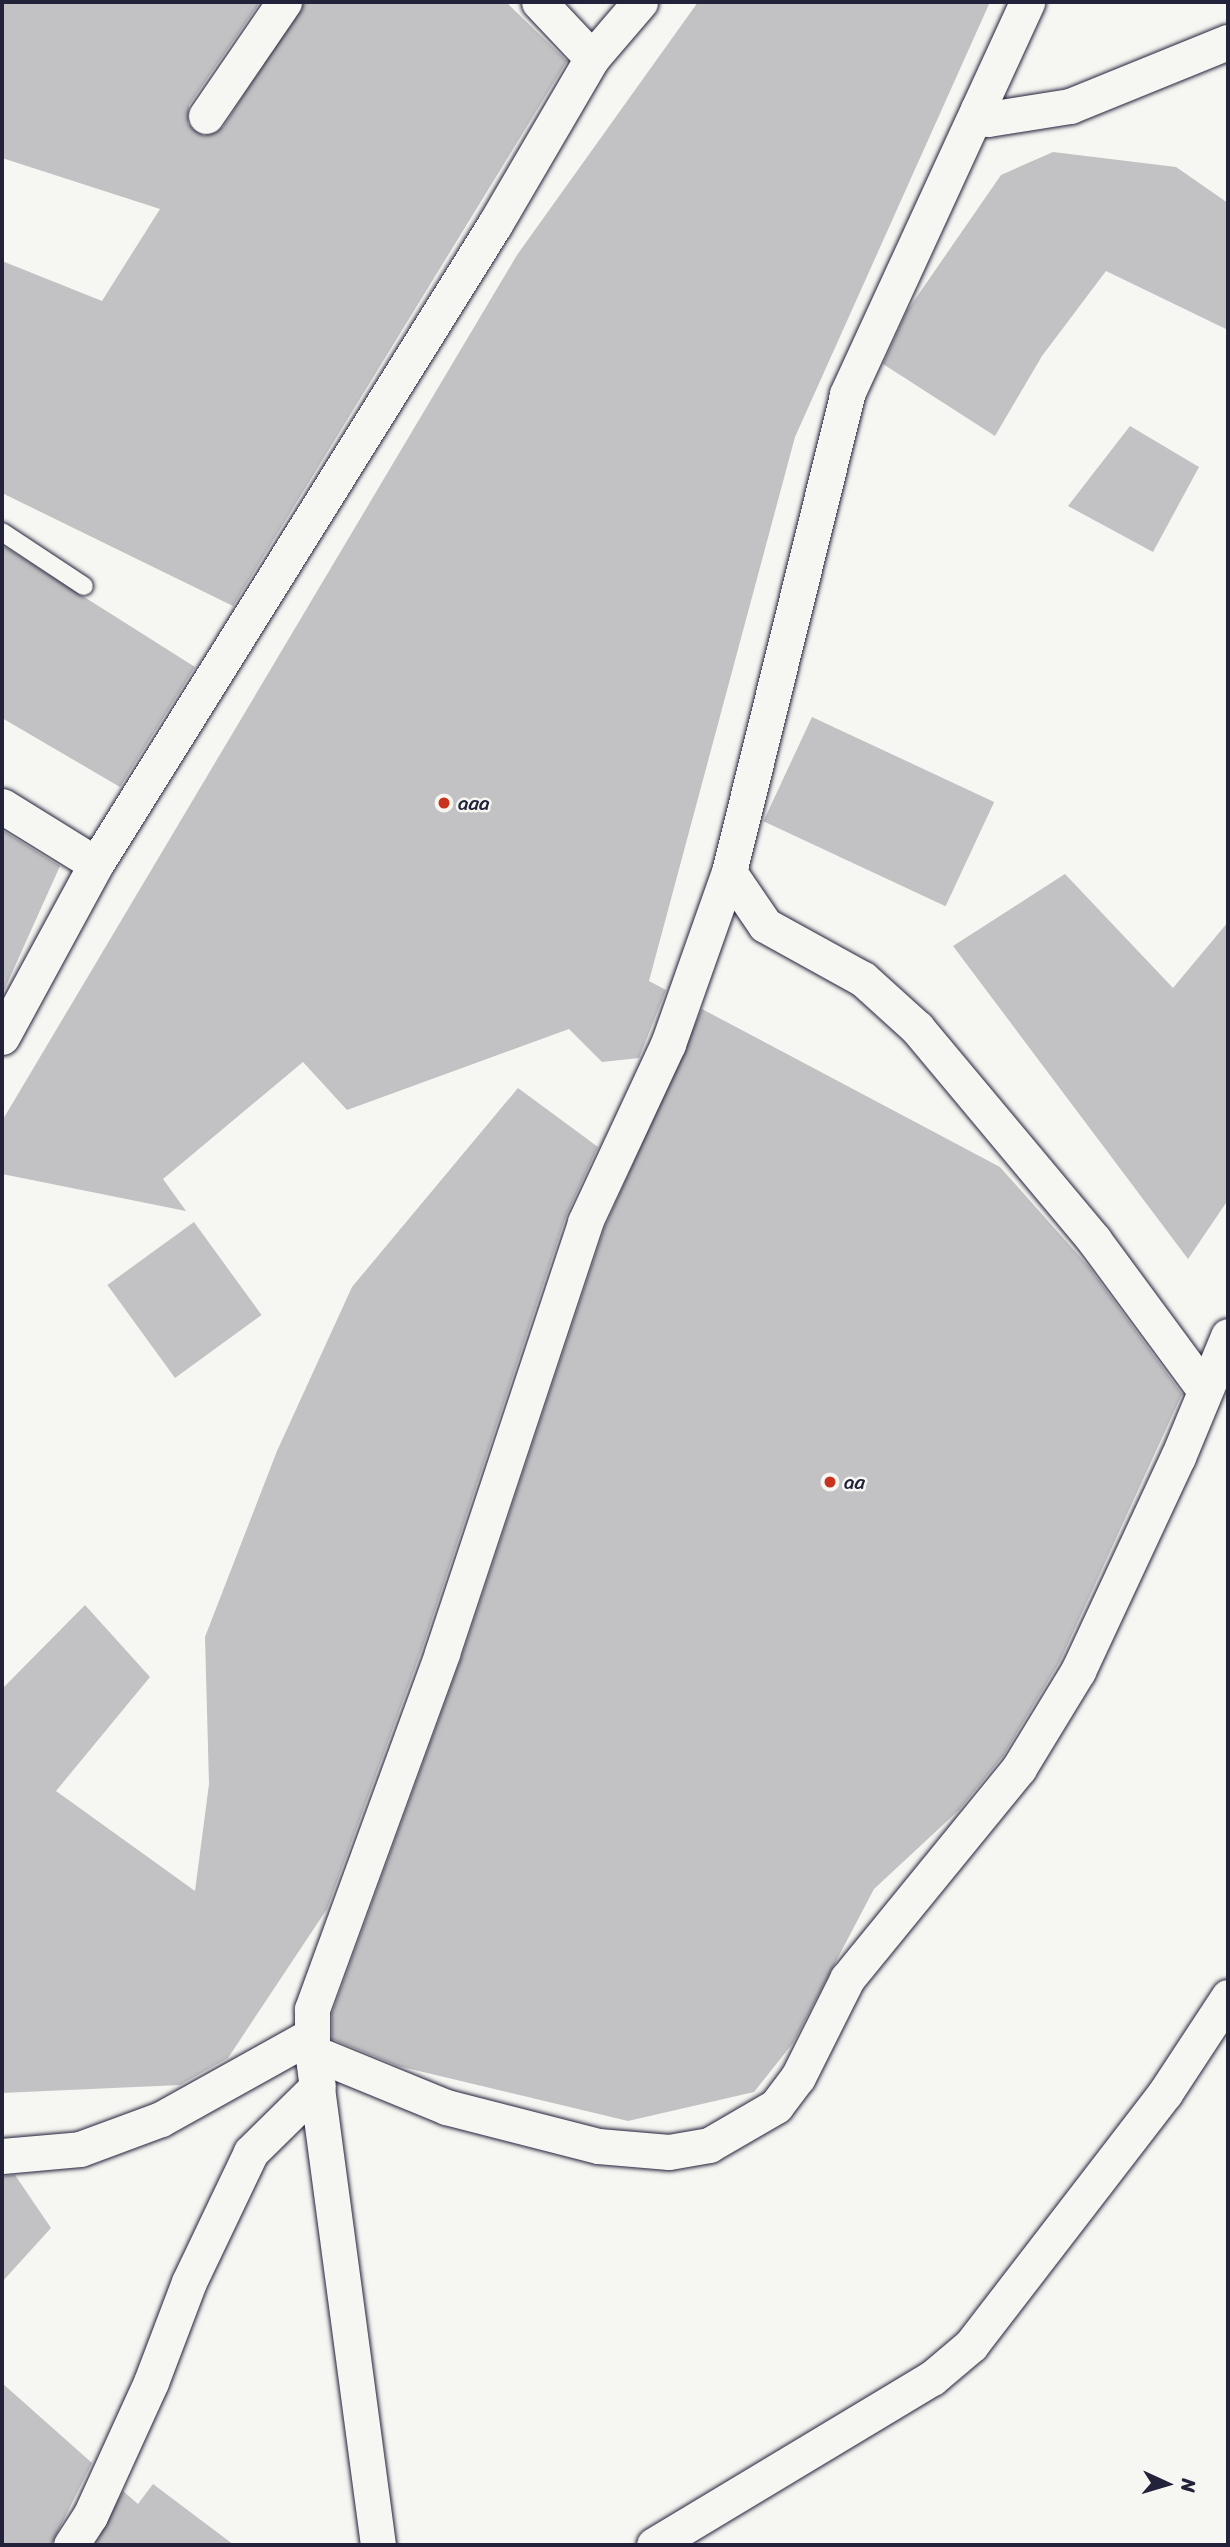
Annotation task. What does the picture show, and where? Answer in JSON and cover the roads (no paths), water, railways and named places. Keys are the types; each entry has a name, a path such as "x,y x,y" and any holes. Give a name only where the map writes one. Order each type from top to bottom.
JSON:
{"street":[{"path":"206,116 284,2"},
{"path":"538,2 592,58"},
{"path":"5,1023 96,863 495,224 592,58 640,2"},
{"path":"378,2545 311,2044 312,2009 442,1653 585,1222 668,1044 729,872 847,394 1027,2"},
{"path":"978,109 988,119 1070,106 1228,42"},
{"path":"2,806 96,863"},
{"path":"729,872 765,925 863,979 917,1028 1094,1240 1204,1389"},
{"path":"311,2044 446,2107 598,2146 668,2152 709,2146 776,2106 798,2077 848,1979 1019,1768 1065,1692 1178,1457 1228,1336"},
{"path":"654,2545 924,2384 971,2345 1165,2093 1228,1997"},
{"path":"2,2156 80,2149 161,2119 311,2044"},
{"path":"71,2545 90,2516 151,2382 189,2282 251,2152 318,2086"}],"lane":[{"path":"2,531 85,586"}],"place":[{"name":"aaa","path":"444,803"},
{"name":"aa","path":"830,1482"}]}
